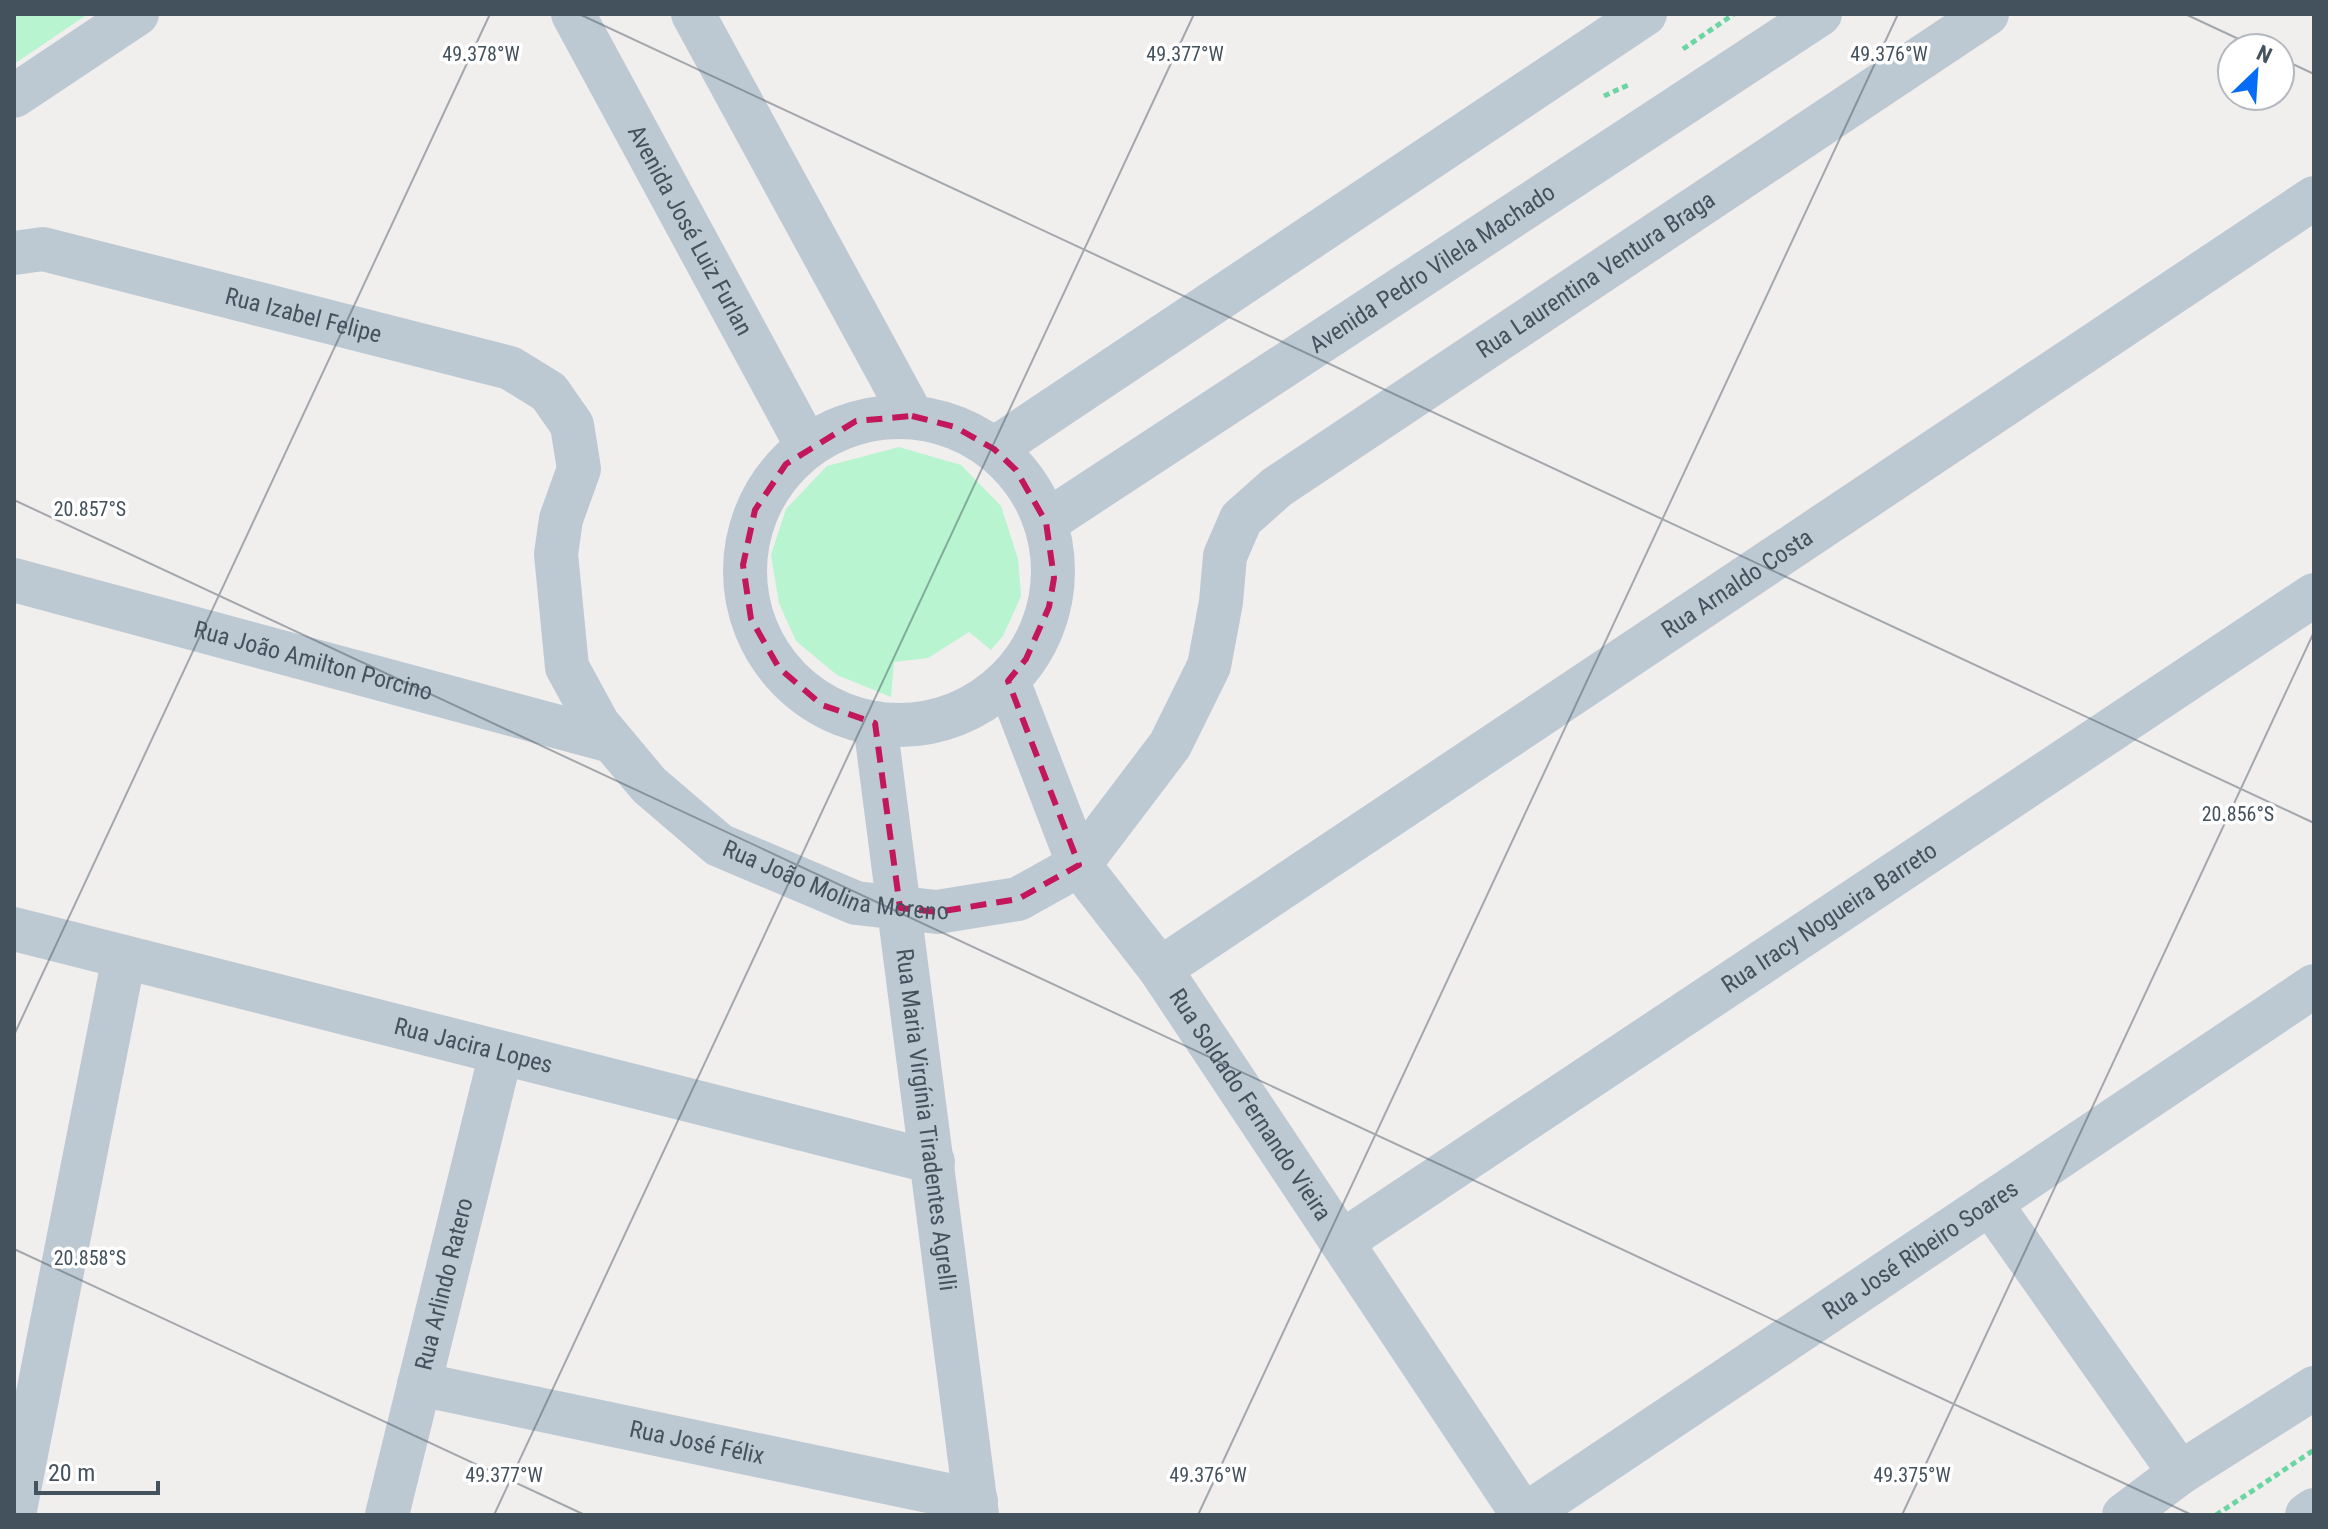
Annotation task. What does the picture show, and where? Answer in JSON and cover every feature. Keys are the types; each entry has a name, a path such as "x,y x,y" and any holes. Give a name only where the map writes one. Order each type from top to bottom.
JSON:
{"street":[{"path":"14,96 137,14"},
{"name":"Avenida José Luiz Furlan","path":"573,14 807,446"},
{"path":"693,14 912,416"},
{"path":"994,449 1645,14"},
{"name":"Avenida Pedro Vilela Machado","path":"1046,522 1820,14"},
{"name":"Rua Laurentina Ventura Braga","path":"1225,556 1241,519 1277,487 1987,14"},
{"name":"Rua Arnaldo Costa","path":"1160,969 2314,198"},
{"name":"Rua Izabel Felipe","path":"14,253 43,249 510,368 549,392 572,425"},
{"path":"912,416 955,427 994,449 1016,470 1046,522 1054,578 1040,634 1026,659 1008,681 960,713 932,722 904,725 875,723 834,711 799,689 771,657 751,619 743,565 755,510 786,464 831,431 856,421 912,416"},
{"name":"Rua João Molina Moreno","path":"572,425 579,469 561,519 556,554 567,667 598,724 649,785 719,845 856,903 937,912 1018,899 1079,865 1170,745 1209,666 1221,602 1225,556"},
{"name":"Rua João Amilton Porcino","path":"14,580 611,741"},
{"name":"Rua Iracy Nogueira Barreto","path":"1343,1241 2314,595"},
{"name":"Rua Soldado Fernando Vieira","path":"1008,681 1079,865 1160,969 1524,1515"},
{"name":"Rua Maria Virgínia Tiradentes Agrelli","path":"875,723 977,1508"},
{"name":"Rua Jacira Lopes","path":"14,929 933,1162"},
{"path":"14,1515 124,957"},
{"name":"Rua José Ribeiro Soares","path":"1524,1515 2314,986"},
{"name":"Rua Arlindo Ratero","path":"387,1515 501,1053"},
{"path":"1990,1203 2180,1473"},
{"name":"Rua José Félix","path":"419,1384 977,1508"},
{"path":"2124,1515 2180,1473 2314,1388"},
{"path":"2307,1515 2314,1510"}],"path":[{"path":"2216,1515 2314,1450"}],"highlighted area":[{"path":"912,416 955,427 994,449 1016,470 1046,522 1054,578 1049,607 1026,659 1008,681 1079,865 1018,899 937,912 900,908 875,723 822,705 779,668 751,619 743,565 755,510 786,464 856,421"}],"green space":[{"path":"14,14 88,14 14,64"},
{"path":"899,447 961,465 1001,506 1018,559 1021,596 1003,636 991,650 969,632 928,658 894,662 891,697 837,675 796,641 779,603 771,555 786,509 827,466"}]}
